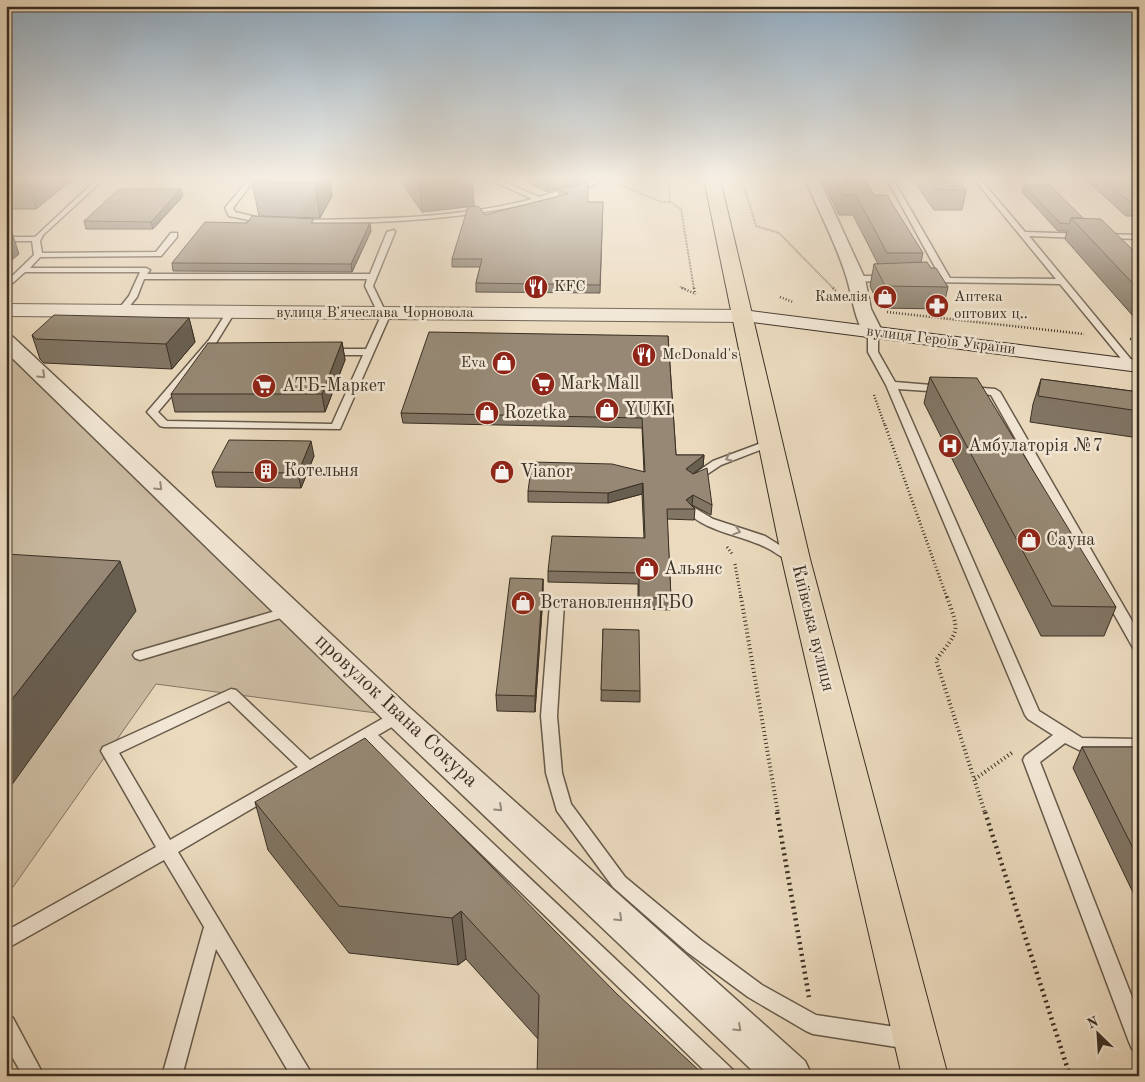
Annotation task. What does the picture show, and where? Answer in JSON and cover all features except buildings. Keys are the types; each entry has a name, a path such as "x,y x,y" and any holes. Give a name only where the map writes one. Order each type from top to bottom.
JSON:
{"main road":[{"name":"Київська вулиця","path":"724,229 796,559 920,1058"}],"street":[{"path":"834,229 856,279 862,309 873,332"},
{"name":"вулиця Вʼячеслава Чорновола","path":"6,310 743,316"},
{"name":"вулиця Героїв України","path":"743,316 1135,365"},
{"name":"провулок Івана Сокура","path":"6,341 399,716 790,1076"}],"lane":[{"path":"38,255 37,239 45,229"},
{"path":"919,229 947,280"},
{"path":"1020,229 1135,365"},
{"path":"231,312 208,352 152,412 164,424 336,427 370,352 384,313 369,286 391,232"},
{"path":"1024,234 1139,237"},
{"path":"121,311 133,297 144,273 174,236"},
{"path":"6,239 37,239"},
{"path":"6,288 38,255 158,254"},
{"path":"24,270 373,277"},
{"path":"856,279 902,279"},
{"path":"920,280 1064,282"},
{"path":"873,332 873,352 891,385 1033,715 1079,744 1139,746"},
{"path":"321,352 370,352"},
{"path":"891,385 994,392 1139,646"},
{"path":"693,480 717,463 769,443"},
{"path":"693,511 709,522 761,539 796,559"},
{"path":"556,603 550,716 554,773 563,806 619,882 694,946 756,991 813,1024 920,1058"},
{"path":"140,655 289,611"},
{"path":"303,1076 109,751 231,694 309,768"},
{"path":"6,941 399,716"},
{"path":"367,734 725,1076"},
{"path":"1064,735 1031,760 1139,1042"},
{"path":"172,1076 213,927"},
{"path":"6,1025 34,1076"}],"path":[{"path":"684,229 695,294"},
{"path":"767,229 779,233 839,294"},
{"path":"680,287 699,296"},
{"path":"886,312 1139,340"},
{"path":"871,387 957,625 956,634 936,660 1070,1076"},
{"path":"735,564 813,1024"}],"shaded area":[{"path":"6,341 399,716 156,684 6,897"}],"place":[{"name":"KFC","path":"536,287"},
{"name":"Камелія","path":"885,297"},
{"name":"Аптека оптових ц‥","path":"937,306"},
{"name":"McDonald's","path":"644,355"},
{"name":"Eva","path":"504,363"},
{"name":"Mark Mall","path":"543,384"},
{"name":"АТБ-Маркет","path":"264,386"},
{"name":"YUKI","path":"607,410"},
{"name":"Rozetka","path":"487,413"},
{"name":"Амбулаторія №7","path":"950,446"},
{"name":"Котельня","path":"266,471"},
{"name":"Vianor","path":"502,472"},
{"name":"Сауна","path":"1029,540"},
{"name":"Альянс","path":"647,569"},
{"name":"Встановлення ГБО","path":"523,603"}]}
